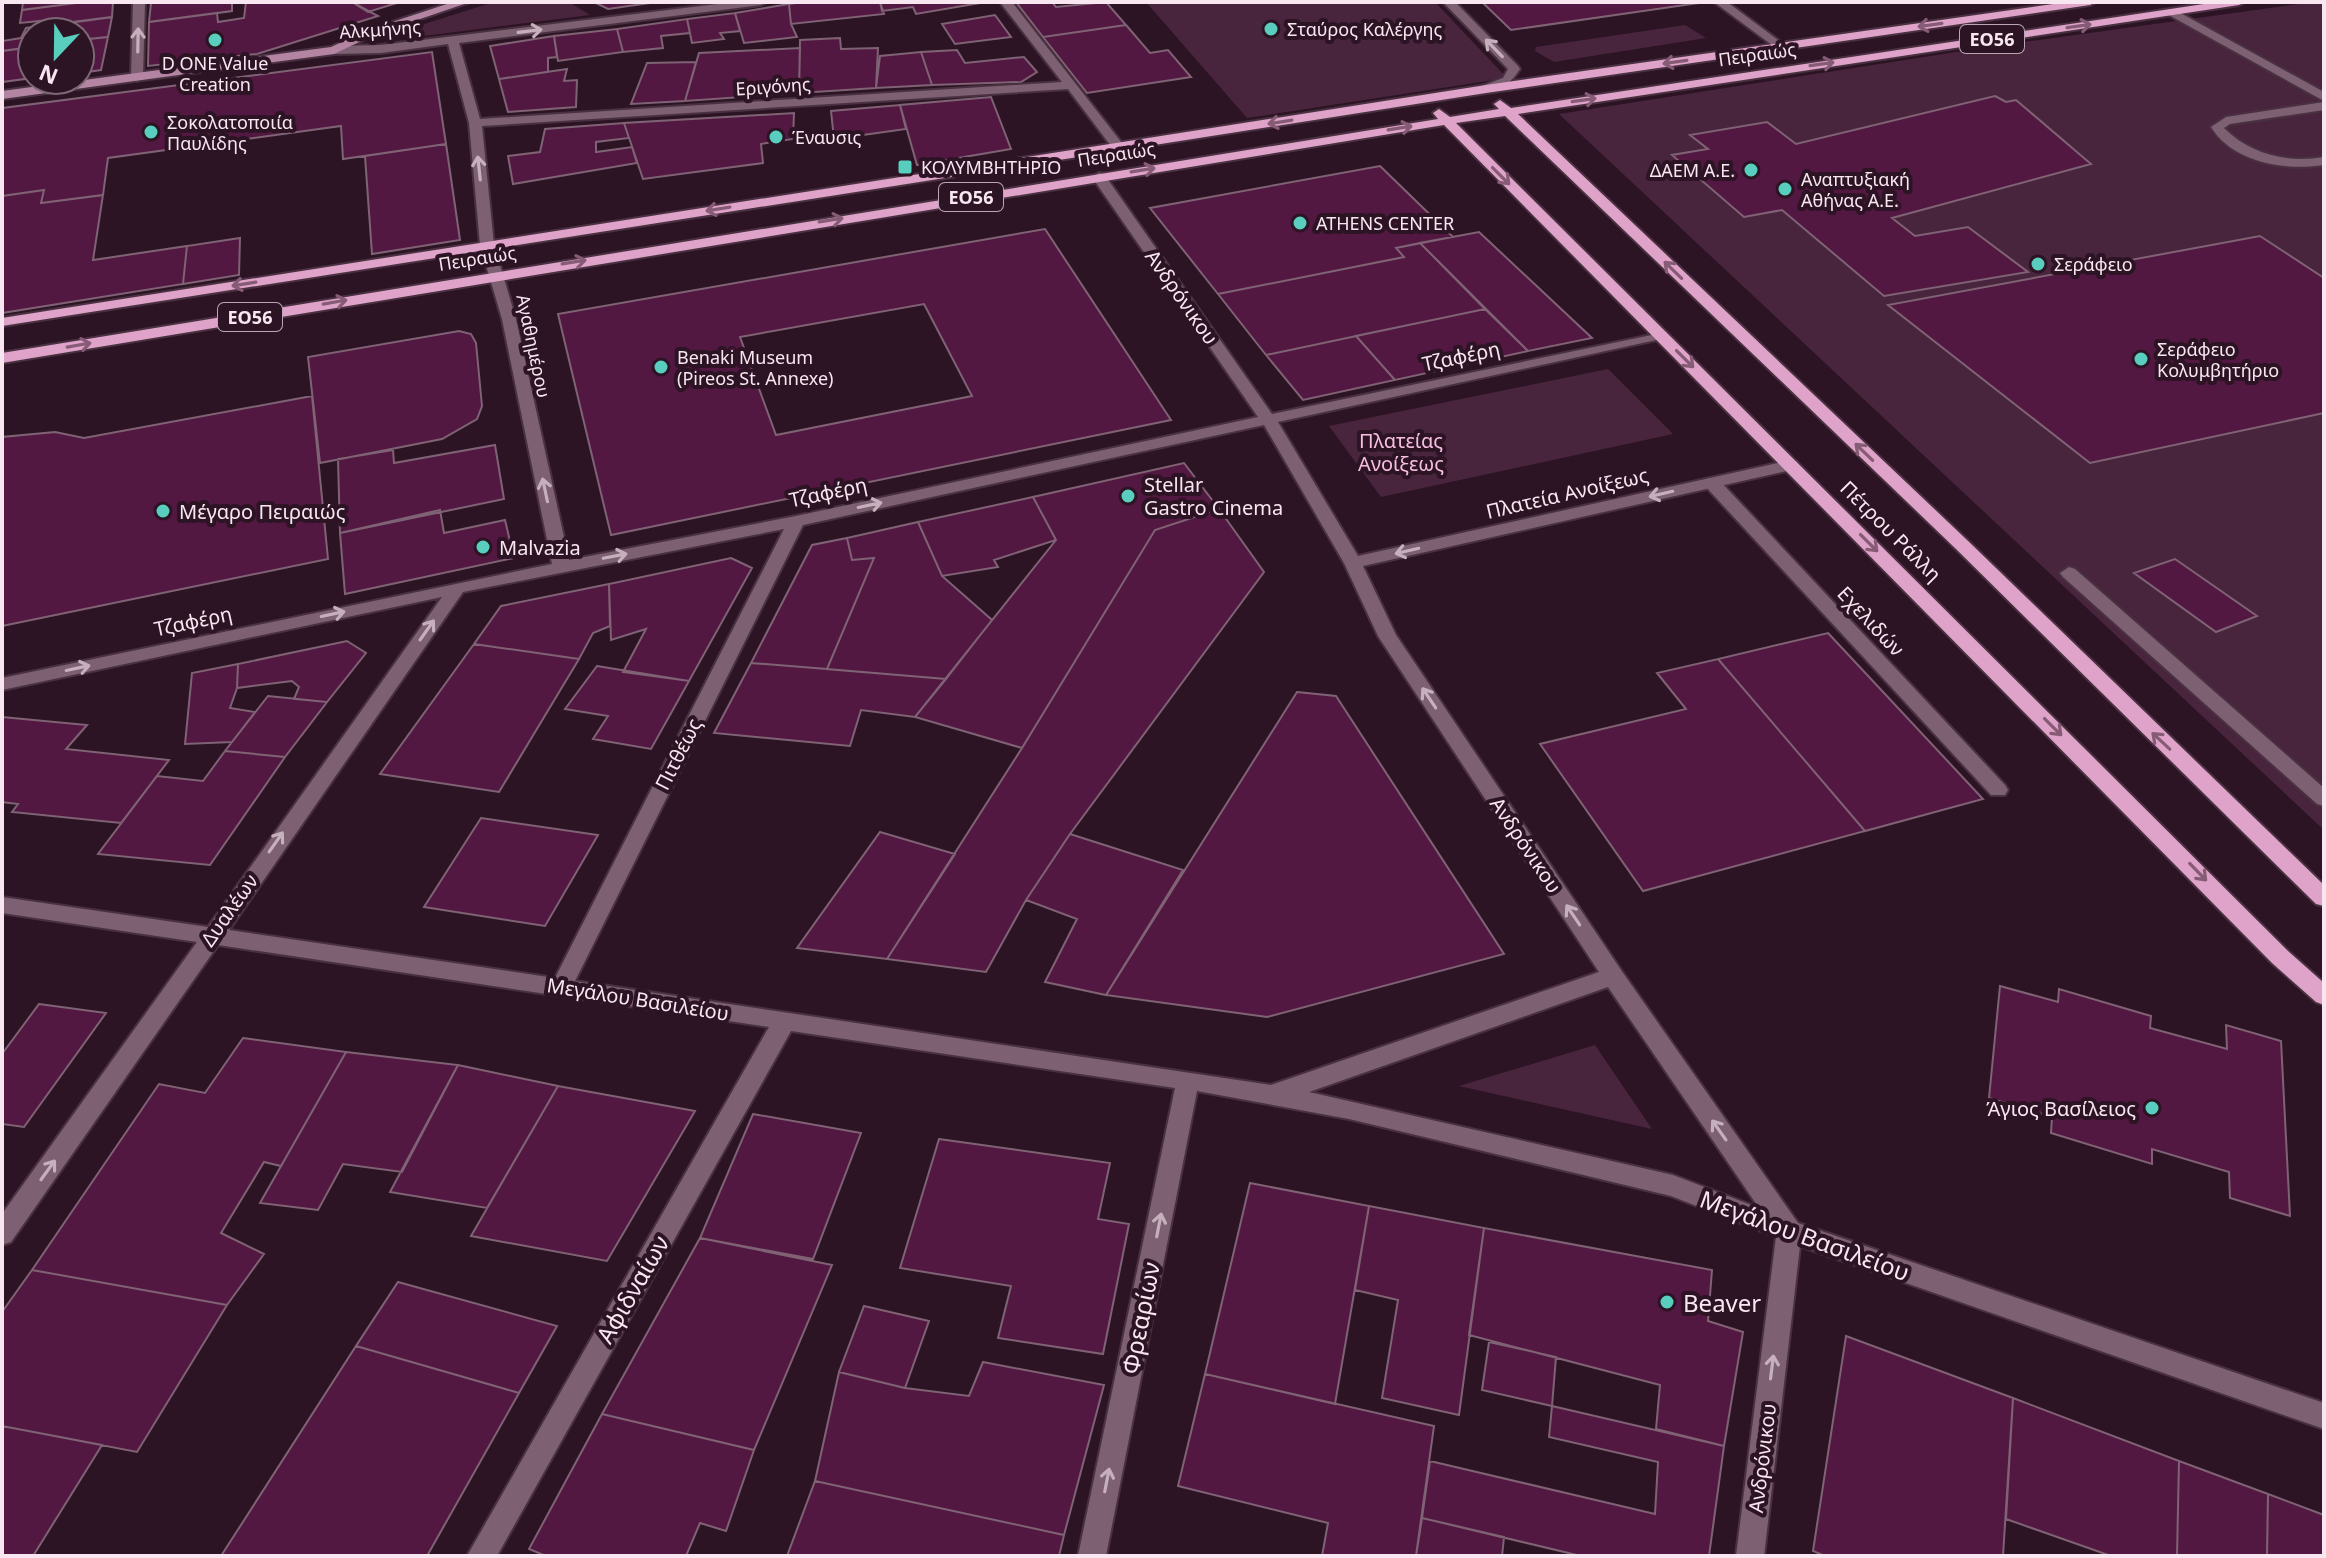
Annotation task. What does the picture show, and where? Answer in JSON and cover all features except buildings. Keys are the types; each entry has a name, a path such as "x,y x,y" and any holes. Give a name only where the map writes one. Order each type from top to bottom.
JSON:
{"main road":[{"name":"Πειραιώς","path":"2,322 1486,89 2090,2"},
{"name":"Πειραιώς","path":"2,358 1507,111 2239,2"},
{"name":"Πέτρου Ράλλη","path":"1486,89 1961,544 2324,898"},
{"name":"Πέτρου Ράλλη","path":"1425,99 2280,957 2324,996"}],"street":[{"path":"137,77 139,2"},
{"path":"334,50 372,32 464,2"},
{"name":"Αλκμήνης","path":"2,95 334,50 381,49 453,41 761,2"},
{"path":"1006,2 1119,147"},
{"path":"1449,2 1514,69 1507,80 1486,89"},
{"path":"1720,2 1780,46"},
{"path":"2171,12 2324,99"},
{"name":"Αγαθημέρου","path":"453,41 475,123 487,245 497,275 561,566"},
{"name":"Εριγόνης","path":"475,123 1073,85"},
{"path":"2324,99 2226,121 2217,127 2223,135 2269,162 2290,166 2324,161"},
{"name":"Ανδρόνικου","path":"1099,177 1269,421 1353,563 1387,636 1613,976 1789,1231 1750,1556"},
{"name":"Τζαφέρη","path":"2,684 561,566 796,521 1661,335"},
{"name":"Πλατεία Ανοίξεως","path":"1353,563 1791,465"},
{"name":"Εχελιδών","path":"1712,483 1998,790"},
{"name":"Πιτθέως","path":"561,987 796,521"},
{"path":"2069,573 2324,799"},
{"name":"Δυαλέων","path":"2,1234 457,588"},
{"name":"Μεγάλου Βασιλείου","path":"2,905 1275,1094 1673,1186 1789,1231 2324,1416"},
{"name":"Μεγάλου Βασιλείου","path":"1275,1094 1613,976"},
{"name":"Αφιδναίων","path":"481,1556 784,1022"},
{"name":"Φρεαρίων","path":"1092,1556 1188,1080"}],"green space":[{"path":"494,2 569,2 590,15 416,37 402,31"},
{"path":"1146,2 1435,2 1507,78 1247,118"},
{"name":"Σεράφειο","path":"2324,2 2324,830 1559,114 1995,46"},
{"path":"1685,25 1706,38 1554,62 1535,51 1536,47"},
{"name":"Πλατείας Ανοίξεως","path":"1608,369 1673,434 1381,497 1329,426"},
{"path":"1595,1045 1652,1129 1459,1086"}],"place":[{"name":"Σταύρος Καλέργης","path":"1271,29"},
{"name":"D ONE Value Creation","path":"215,40"},
{"name":"Σοκολατοποιία Παυλίδης","path":"151,132"},
{"name":"Έναυσις","path":"776,137"},
{"name":"ΚΟΛΥΜΒΗΤΗΡΙΟ","path":"905,167"},
{"name":"ΔΑΕΜ A.E.","path":"1751,170"},
{"name":"Αναπτυξιακή Αθήνας Α.Ε.","path":"1785,189"},
{"name":"ATHENS CENTER","path":"1300,223"},
{"name":"Σεράφειο","path":"2038,264"},
{"name":"Σεράφειο Κολυμβητήριο","path":"2141,359"},
{"name":"Benaki Museum (Pireos St. Annexe)","path":"661,367"},
{"name":"Stellar Gastro Cinema","path":"1128,496"},
{"name":"Μέγαρο Πειραιώς","path":"163,511"},
{"name":"Malvazia","path":"483,547"},
{"name":"Άγιος Βασίλειος","path":"2152,1108"},
{"name":"Beaver","path":"1667,1302"}]}
